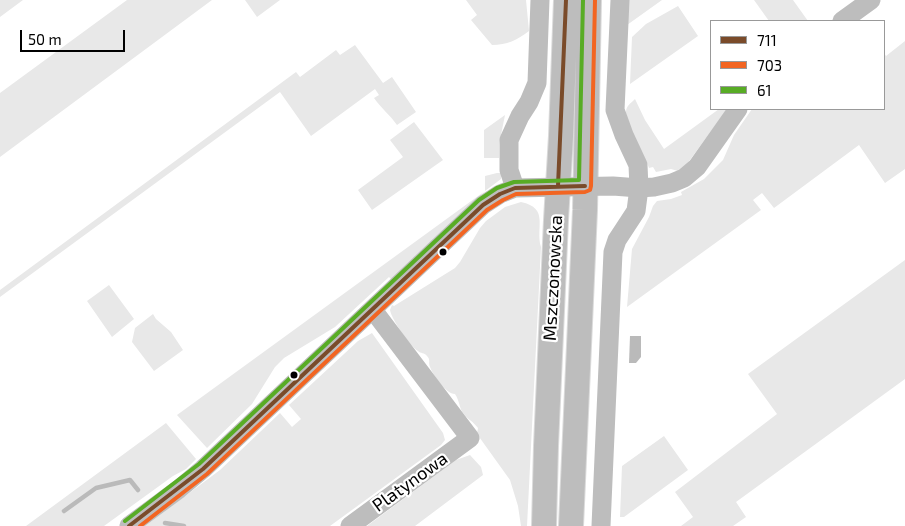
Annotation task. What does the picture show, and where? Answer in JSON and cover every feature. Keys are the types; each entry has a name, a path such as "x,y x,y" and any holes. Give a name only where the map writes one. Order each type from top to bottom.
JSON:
{"main road":[{"name":"Mszczonowska","path":"544,526 566,0"},
{"name":"Mszczonowska","path":"571,526 585,186 589,0"}],"street":[{"path":"515,188 509,170 509,140 537,82 540,0"},
{"path":"601,526 613,252 617,240 636,211 639,188 638,165 615,110 620,0"},
{"path":"843,20 871,0"},
{"path":"129,526 179,489 203,468 373,310 469,217 500,194 515,188 585,186 639,188 672,183 684,178 704,158 737,110"},
{"name":"Platynowa","path":"350,526 470,438 373,310"}],"shaded area":[{"path":"0,0 23,0 0,17"},
{"path":"127,0 212,0 0,157 0,93"},
{"path":"245,0 280,0 257,17"},
{"path":"466,0 526,0 529,31 512,41 492,45 471,20 477,15"},
{"path":"627,0 662,0 627,25"},
{"path":"754,0 793,0 807,20 768,20"},
{"path":"678,6 698,36 630,84 632,37 646,24"},
{"path":"905,41 905,169 885,183 859,145 774,208 762,193 753,200 761,210 627,307 632,249 657,201 682,195 681,192 704,179 723,160 734,135 751,110 885,110 885,54 886,56"},
{"path":"355,45 383,83 392,77 416,112 397,125 374,98 379,95 375,89 311,136 280,92 0,297 0,290 296,72 300,77 336,50 340,55"},
{"path":"635,99 645,120 664,149 718,110 726,110 687,164 678,171 671,169 656,172 653,167 649,168 632,133 626,112 629,105"},
{"path":"505,115 499,145 499,158 484,158 484,130"},
{"path":"414,122 443,160 372,210 358,190 403,157 390,140"},
{"path":"501,173 501,179 485,191 485,176"},
{"path":"485,191 392,280 389,277 335,327 284,358 275,367 252,404 207,448 177,415"},
{"path":"521,202 536,209 540,220 541,247 527,526 521,526 518,506 510,480 477,434 478,428 463,413 455,394 444,388 437,379 430,367 428,357 414,348 397,326 390,310 392,305 394,306 455,268 486,221 505,207"},
{"path":"905,260 905,379 736,502 746,517 733,526 681,526 693,517 675,492 777,414 748,374"},
{"path":"109,285 134,319 112,337 87,301"},
{"path":"153,314 171,332 183,350 154,371 132,342 135,328"},
{"path":"372,333 443,433 445,440 441,445 330,526 145,526 220,470 280,413 292,427 301,419 289,405 358,341"},
{"path":"630,336 641,336 641,357 636,363 629,363"},
{"path":"166,423 196,459 186,469 173,476 104,526 26,526"},
{"path":"664,436 688,470 624,517 620,517 622,466"},
{"path":"470,455 481,467 483,475 415,526 367,526 456,460"}],"waterway":[{"path":"64,511 96,488 130,480 138,490"},
{"path":"165,523 184,526"}],"transit line":[{"name":"711","path":"558,186 566,0"},
{"name":"61","path":"125,521 199,464 479,200 497,188 514,182 579,180 583,0"},
{"name":"703","path":"140,526 207,474 487,210 516,194 585,192 590,190 595,0"},
{"name":"711","path":"129,526 203,469 483,205 500,194 515,188 585,186"}]}
